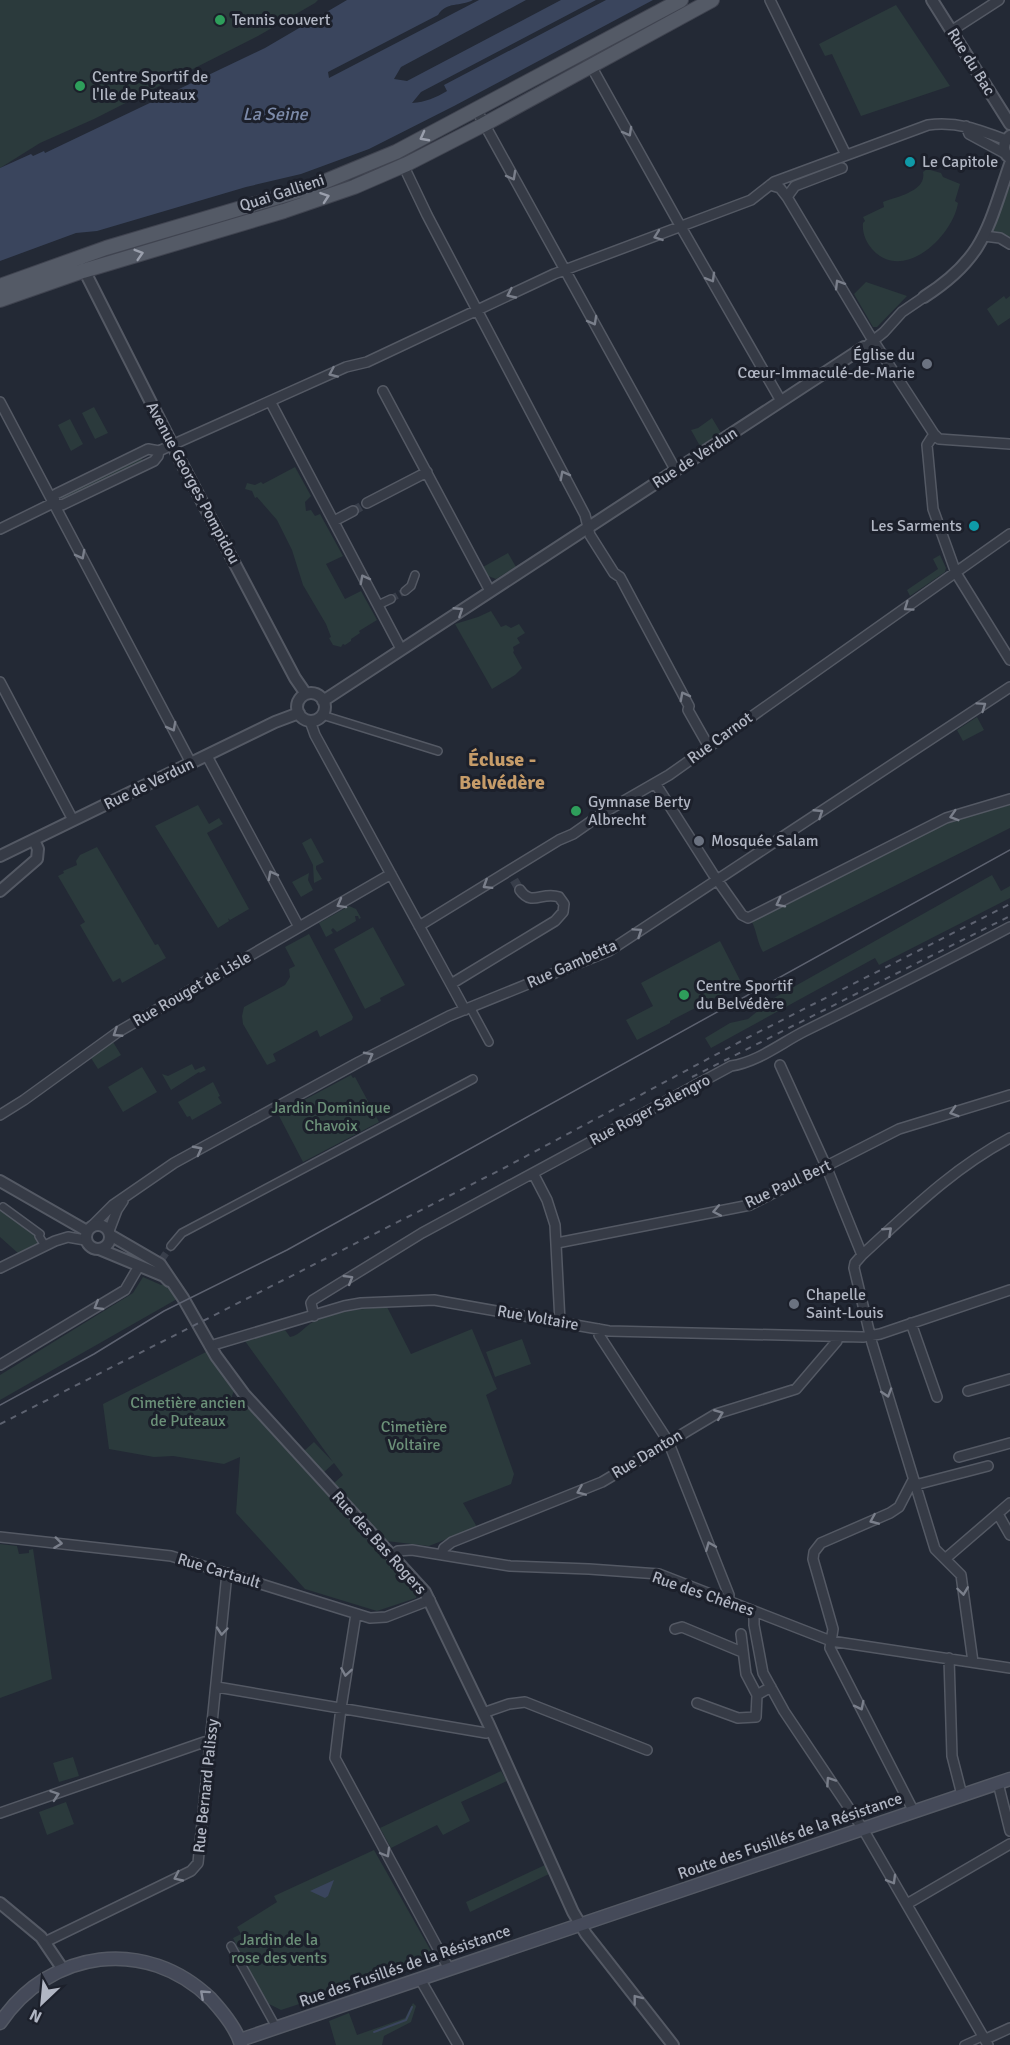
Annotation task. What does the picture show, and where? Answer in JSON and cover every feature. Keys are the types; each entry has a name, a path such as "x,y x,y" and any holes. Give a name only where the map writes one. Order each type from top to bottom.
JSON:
{"main road":[{"name":"Quai Gallieni","path":"81,264 309,188 396,152 681,0"},
{"name":"Quai Gallieni","path":"81,264 294,208 354,188 483,125 712,0"},
{"path":"0,286 81,264"},
{"path":"0,300 81,264"},
{"name":"Route des Fusillés de la Résistance","path":"581,1925 1010,1779"},
{"name":"Rue des Fusillés de la Résistance","path":"240,2042 276,2027 581,1925"},
{"path":"0,2023 25,1992 62,1968 98,1960 118,1959 139,1961 176,1973 203,1992 216,2005 240,2042"}],"street":[{"path":"770,0 846,155"},
{"name":"Rue du Bac","path":"933,0 1010,124"},
{"path":"951,31 999,0"},
{"path":"591,66 781,401"},
{"path":"476,109 676,471"},
{"path":"0,529 53,503 56,494 148,449 153,448 159,451 346,367 367,362 564,270 751,200 770,185 846,155 921,127 940,123 966,126 1008,139"},
{"path":"966,126 969,134 1008,159"},
{"name":"Rue de Verdun","path":"323,701 869,344 902,312 959,270 975,252 984,236 1008,159 1004,147 1008,139"},
{"path":"407,164 406,171 431,223 585,515 591,538 614,573 620,577 709,747"},
{"path":"787,197 795,186 842,168"},
{"path":"770,185 780,188 787,197 869,344 934,434 939,439 1010,444"},
{"path":"984,236 1000,238 1010,244"},
{"name":"Avenue Georges Pompidou","path":"81,264 172,445 295,678 306,694"},
{"path":"383,391 490,591"},
{"path":"270,401 401,649"},
{"path":"0,402 191,763"},
{"path":"934,434 927,445 933,509 956,573 1010,660"},
{"path":"367,502 427,472"},
{"path":"334,521 353,511"},
{"name":"Rue Carnot","path":"419,926 511,876 655,783 1010,534"},
{"path":"405,591 411,586 415,575"},
{"path":"378,605 391,598"},
{"path":"0,682 73,820"},
{"name":"Rue Gambetta","path":"88,1232 113,1205 174,1163 418,1030 609,951 1010,687"},
{"path":"306,694 316,694 323,701 324,710 318,719 310,721 298,713 298,703 306,694"},
{"name":"Rue de Verdun","path":"0,856 282,718 298,713"},
{"path":"322,715 438,751"},
{"path":"310,721 315,735 451,984 489,1042"},
{"path":"207,756 299,927"},
{"path":"655,783 717,879 742,915 748,918 946,818 1010,799"},
{"path":"0,891 38,859 38,849 34,840"},
{"name":"Rue Rouget de Lisle","path":"0,1115 117,1032 391,874"},
{"path":"451,984 555,921 563,912 564,904 559,897 551,895 531,899 524,896 520,890"},
{"name":"Rue Roger Salengro","path":"314,1316 311,1303 313,1300 422,1233 731,1066 743,1065 783,1042 1010,927"},
{"path":"780,1065 826,1166 862,1256"},
{"path":"171,1246 182,1233 473,1079"},
{"name":"Rue Paul Bert","path":"557,1243 750,1205 898,1129 1010,1095"},
{"path":"973,1662 961,1575 935,1549 871,1336 854,1268 855,1263 862,1256 943,1182 975,1157 1010,1138"},
{"path":"533,1173 553,1214 557,1243 560,1322"},
{"path":"0,1181 88,1232 92,1248 99,1249 109,1243 109,1233 100,1225 88,1232 45,1246 0,1268"},
{"name":"Rue Gambetta","path":"109,1233 122,1202 142,1184"},
{"path":"3,1207 40,1234 45,1246"},
{"name":"Rue des Bas Rogers","path":"109,1233 161,1262 210,1346 244,1394 420,1585 430,1600 581,1925 673,2045"},
{"name":"Rue des Bas Rogers","path":"99,1249 164,1276 176,1287"},
{"path":"0,1365 125,1290 139,1266"},
{"name":"Rue Voltaire","path":"210,1346 344,1306 361,1303 434,1300 599,1329 838,1337 871,1336 1010,1290"},
{"path":"911,1323 937,1397"},
{"path":"599,1329 599,1335 668,1441 729,1595 728,1601"},
{"name":"Rue Danton","path":"442,1554 444,1548 452,1542 602,1482 716,1414 796,1389 838,1337"},
{"path":"968,1390 1010,1379"},
{"path":"958,1457 1010,1443"},
{"path":"914,1812 830,1648 833,1629 813,1565 814,1552 821,1543 899,1507 914,1483 988,1466"},
{"path":"945,1559 1010,1503"},
{"path":"998,1514 1010,1535"},
{"name":"Rue Cartault","path":"0,1537 171,1556 370,1618 386,1617 430,1600"},
{"name":"Rue des Chênes","path":"392,1555 403,1550 442,1554 510,1566 659,1574 831,1641 1010,1668"},
{"name":"Rue Bernard Palissy","path":"45,1942 195,1868 199,1859 217,1687 225,1572"},
{"path":"754,1612 754,1625 763,1673 806,1746 863,1829 986,2040"},
{"path":"356,1614 340,1708 335,1758 449,1969"},
{"path":"675,1629 682,1627 742,1652"},
{"path":"697,1702 738,1718 756,1717 757,1695 746,1674 741,1634"},
{"path":"949,1658 952,1756 962,1795"},
{"path":"217,1687 486,1733 492,1731"},
{"path":"757,1695 771,1687"},
{"path":"483,1713 509,1704 525,1702 647,1750"},
{"path":"0,1814 210,1740"},
{"path":"998,1784 1010,1831"},
{"path":"906,1904 1010,1844"},
{"path":"0,1903 45,1942 62,1968"},
{"path":"231,1946 276,2027"},
{"path":"420,1978 458,2045"},
{"path":"964,2045 986,2040 1010,2028"}],"green space":[{"name":"Centre Sportif de l'Ile de Puteaux","path":"0,0 318,0 258,36 94,119 40,143 0,168"},
{"path":"896,5 950,86 861,116 832,54 825,56 819,44"},
{"path":"927,169 941,173 943,177 960,184 954,216 947,229 925,252 912,259 898,261 884,258 872,249 866,240 863,217 884,207 883,202 916,189 923,179 923,172"},
{"path":"1010,186 1010,239 991,234"},
{"path":"866,282 907,296 877,327 873,327 854,294"},
{"path":"1004,296 1006,299 1010,296 1010,318 998,326 987,309"},
{"path":"94,407 108,433 95,439 82,413"},
{"path":"712,418 721,433 700,446 691,430"},
{"path":"70,419 83,444 71,451 58,425"},
{"path":"141,458 143,461 62,499 61,497"},
{"path":"295,467 311,496 305,502 306,511 311,510 315,516 320,514 343,556 326,564 345,599 361,591 377,620 359,631 360,633 351,641 341,647 333,645 329,638 331,637 326,624 303,585 292,550 277,520 257,497 255,498 252,491 245,489 247,483 255,485 261,482 263,484"},
{"path":"508,553 516,567 496,579 488,576 483,567"},
{"path":"940,555 946,568 945,572 910,596 907,590 938,569 933,559"},
{"path":"491,611 501,627 506,625 511,628 519,624 525,633 517,638 520,643 513,647 513,652 522,668 492,689 455,624"},
{"path":"977,717 984,730 963,741 957,730"},
{"path":"198,805 209,824 219,818 223,824 207,833 249,909 230,920 228,918 229,921 218,928 155,826"},
{"path":"1010,805 1010,828 763,952 752,922 948,822"},
{"path":"311,838 324,862 316,866 322,879 314,883 313,865 302,843"},
{"path":"97,847 155,945 158,944 166,958 122,983 120,978 113,982 80,925 85,922 58,876 64,873 63,871 77,865 76,861 80,855"},
{"path":"309,873 308,880 313,890 301,897 292,882"},
{"path":"992,875 1001,891 1010,886 1010,898 879,965 875,958 711,1048 705,1038 730,1023 748,1019 774,998"},
{"path":"349,906 356,909 361,918 355,916 356,921 337,932 333,928 331,930 333,933 326,937 319,923"},
{"path":"373,927 405,985 365,1009 334,949"},
{"path":"309,934 353,1017 352,1020 320,1037 317,1030 273,1054 276,1061 267,1065 243,1024 244,1007 285,985 290,977 289,969 295,966 285,947"},
{"name":"Centre Sportif du Belvédère","path":"720,941 742,984 637,1040 626,1020 653,1006 641,983"},
{"path":"113,1042 121,1055 98,1069 91,1058"},
{"path":"192,1064 195,1070 204,1066 206,1070 171,1090 162,1074 168,1076"},
{"path":"142,1067 157,1092 123,1112 108,1087"},
{"name":"Jardin Dominique Chavoix","path":"351,1075 355,1077 379,1122 303,1162 278,1114"},
{"path":"213,1082 222,1103 192,1120 190,1116 187,1117 178,1102"},
{"path":"0,1208 36,1234 41,1243 19,1254 0,1237"},
{"path":"143,1277 161,1285 165,1283 177,1299 0,1400 0,1375 133,1293"},
{"name":"Cimetière Voltaire","path":"387,1307 411,1354 472,1329 497,1389 486,1395 514,1474 511,1484 463,1503 477,1527 429,1546 386,1541 334,1483 343,1475 334,1463 324,1472 304,1451 314,1442 333,1462 245,1341 285,1330 290,1337 313,1322 339,1313"},
{"path":"522,1339 531,1364 495,1377 486,1352"},
{"name":"Cimetière ancien de Puteaux","path":"206,1352 234,1391 232,1396 234,1401 242,1401 417,1594 416,1598 377,1611 305,1589 236,1513 240,1457 224,1464 173,1456 154,1457 109,1449 103,1404"},
{"path":"0,1544 17,1546 19,1554 29,1553 29,1550 33,1549 52,1679 0,1698"},
{"path":"73,1757 79,1776 59,1782 53,1763"},
{"path":"501,1771 507,1781 461,1802 470,1821 443,1835 437,1825 391,1848 380,1828"},
{"path":"66,1802 74,1824 47,1835 39,1812"},
{"name":"Jardin de la rose des vents","path":"374,1850 431,1951 427,1962 281,2010 265,2002 233,1938 241,1934 237,1927 277,1902 274,1896"},
{"path":"545,1865 549,1874 470,1912 466,1902"},
{"path":"413,2003 416,2006 411,2022 384,2036 382,2045 336,2045 329,2021 349,2013 357,2035 405,2018"}],"water":[{"name":"La Seine","path":"347,0 473,0 445,8 438,15 328,72 329,78 479,0 526,0 401,67 394,79 407,81 561,0 596,0 421,92 412,103 434,98 447,91 444,85 606,0 653,0 369,149 301,174 246,187 97,231 76,233 0,261 0,168 31,154 33,156 44,151 45,153 265,48"},
{"path":"334,1880 325,1898 310,1891"}],"waterway":[{"path":"374,2032 406,2020 412,2007"}],"tunnel":[{"path":"353,511 367,503"},
{"path":"391,599 405,591"},
{"path":"514,880 520,890"},
{"path":"162,1259 171,1246"}],"tram line":[{"path":"0,1405 94,1354 164,1311 287,1250 1010,850"}],"railway":[{"path":"0,1424 504,1168 747,1038 1010,904"},
{"path":"692,1077 1010,916"}],"place":[{"name":"Tennis couvert","path":"220,20"},
{"name":"Centre Sportif de l'Ile de Puteaux","path":"80,86"},
{"name":"Le Capitole","path":"910,162"},
{"name":"Église du Cœur-Immaculé-de-Marie","path":"927,364"},
{"name":"Les Sarments","path":"974,526"},
{"name":"Gymnase Berty Albrecht","path":"576,811"},
{"name":"Mosquée Salam","path":"699,841"},
{"name":"Centre Sportif du Belvédère","path":"684,995"},
{"name":"Chapelle Saint-Louis","path":"794,1304"}],"district":[{"name":"Écluse - Belvédère","path":"502,770"}]}
